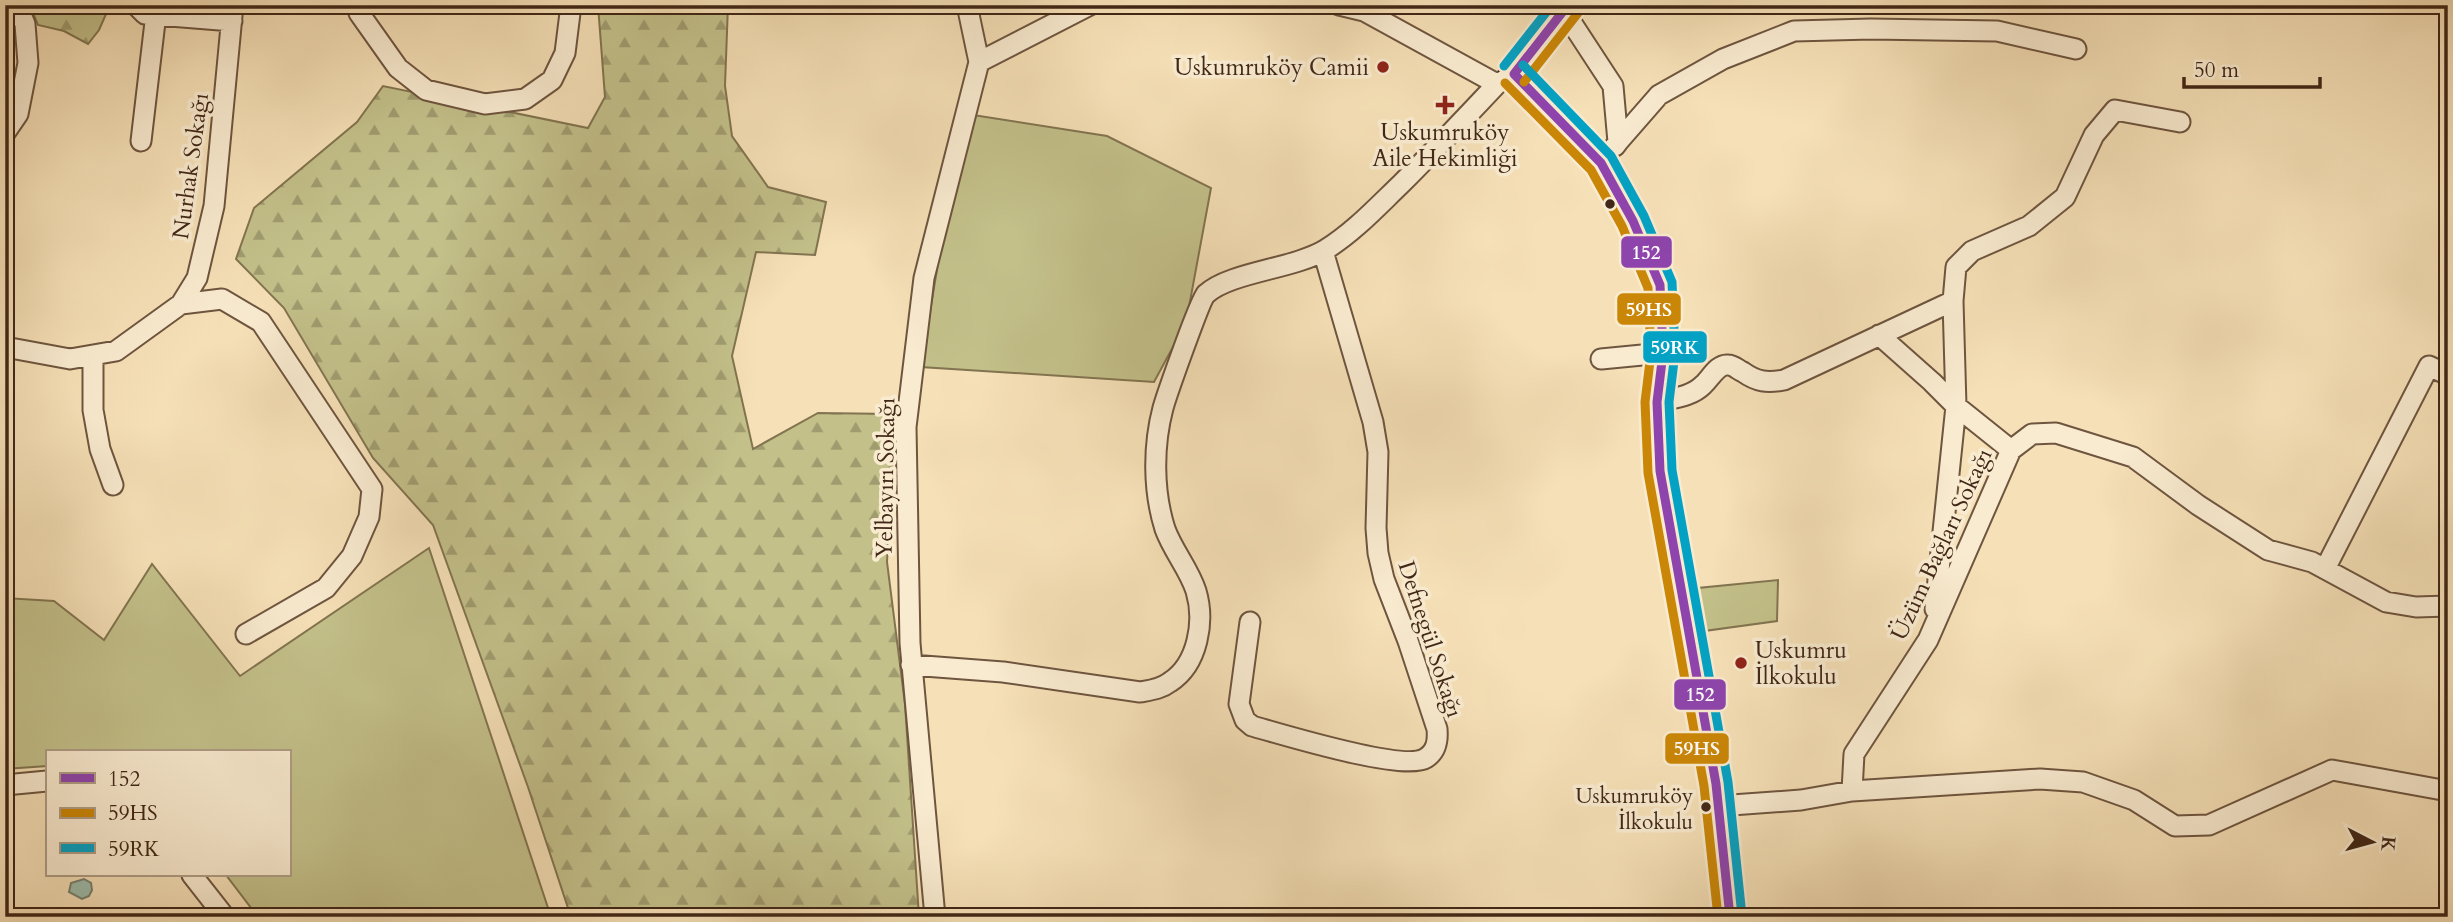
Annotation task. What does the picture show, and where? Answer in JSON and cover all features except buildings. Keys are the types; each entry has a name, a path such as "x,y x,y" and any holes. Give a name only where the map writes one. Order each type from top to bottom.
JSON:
{"street":[{"path":"5,133 18,114 28,63 25,24 17,5"},
{"path":"136,5 145,14 157,10 233,13"},
{"path":"357,5 359,13 379,44 398,68 426,90 485,104 525,99 552,80 565,53 571,5"},
{"name":"Yelbayırı Sokağı","path":"934,917 911,665 906,427 924,278 979,62 967,5"},
{"path":"979,62 1090,5"},
{"path":"1339,5 1364,11 1506,79 1610,152"},
{"path":"911,665 1003,671 1140,692 1163,686 1183,671 1193,653 1200,618 1195,588 1166,530 1160,506 1156,458 1163,407 1203,296 1220,284 1288,265 1324,251 1364,220 1506,79 1563,7 1613,86 1610,152 1633,221 1660,285 1663,353 1657,402 1660,471 1718,806 1730,917"},
{"path":"141,141 157,10"},
{"name":"Nurhak Sokağı","path":"5,346 70,359 116,351 181,304 197,278 214,206 233,13"},
{"path":"1610,152 1658,95 1723,59 1794,31 1997,31 2077,49"},
{"path":"1933,628 1955,406 1953,301 1956,267 1972,251 2029,226 2065,197 2094,135 2115,110 2180,122"},
{"name":"Defnegül Sokağı","path":"1250,622 1240,704 1245,720 1252,726 1374,757 1418,762 1432,753 1438,739 1437,729 1384,579 1378,553 1378,452 1373,422 1324,251"},
{"path":"181,304 222,299 261,323 372,488 369,517 352,556 326,588 246,634"},
{"path":"1657,402 1686,396 1726,365 1733,366 1756,381 1771,383 1784,380 1953,301"},
{"path":"1879,335 1955,406 2011,450"},
{"path":"1601,359 1663,353"},
{"path":"93,355 93,410 100,449 113,485"},
{"path":"2325,569 2429,366 2448,375"},
{"name":"Üzüm Bağları Sokağı","path":"1852,791 1854,754 1928,640 2011,450 2032,434 2056,433 2133,457 2197,505 2268,550 2312,562 2386,602 2416,607 2448,606"},
{"path":"1718,806 1801,800 1852,791 2040,779 2083,782 2134,800 2175,826 2209,825 2332,770 2448,791"},
{"path":"5,785 46,781"},
{"path":"193,876 225,917"}],"green space":[{"path":"30,5 110,5 99,30 88,44 64,31 38,25"},
{"path":"598,5 728,5 725,86 732,136 768,187 826,202 815,255 756,252 732,356 753,449 818,413 895,414 887,562 905,704 919,917 571,917 528,787 433,525 373,458 284,308 236,259 254,208 357,122 383,86 588,128 605,97"},
{"path":"973,115 1107,136 1211,188 1186,323 1154,382 921,367 941,245"},
{"path":"429,548 551,917 258,917 227,876 290,876 290,750 46,750 46,766 5,769 5,598 54,601 104,640 152,564 240,676"},
{"path":"1778,580 1777,621 1704,631 1698,588"}],"water":[{"path":"84,879 91,883 92,890 89,896 82,899 69,892 71,883"}],"transit line":[{"name":"59RK","path":"1504,66 1552,5"},
{"name":"152","path":"1514,74 1568,5"},
{"name":"59HS","path":"1524,82 1578,13"},
{"name":"59RK","path":"1523,65 1611,156 1644,216 1672,282 1675,353 1669,402 1672,470 1728,782 1742,916"},
{"name":"152","path":"1514,74 1601,163 1633,221 1660,285 1663,353 1657,402 1660,471 1716,784 1730,917"},
{"name":"59HS","path":"1505,83 1591,170 1622,226 1648,288 1651,353 1645,402 1648,473 1704,786 1718,917"}],"place":[{"name":"Uskumruköy Camii","path":"1383,67"},
{"name":"Uskumruköy Aile Hekimliği","path":"1445,105"},
{"name":"Uskumru İlkokulu","path":"1741,663"},
{"name":"Uskumruköy İlkokulu","path":"1706,807"}]}
